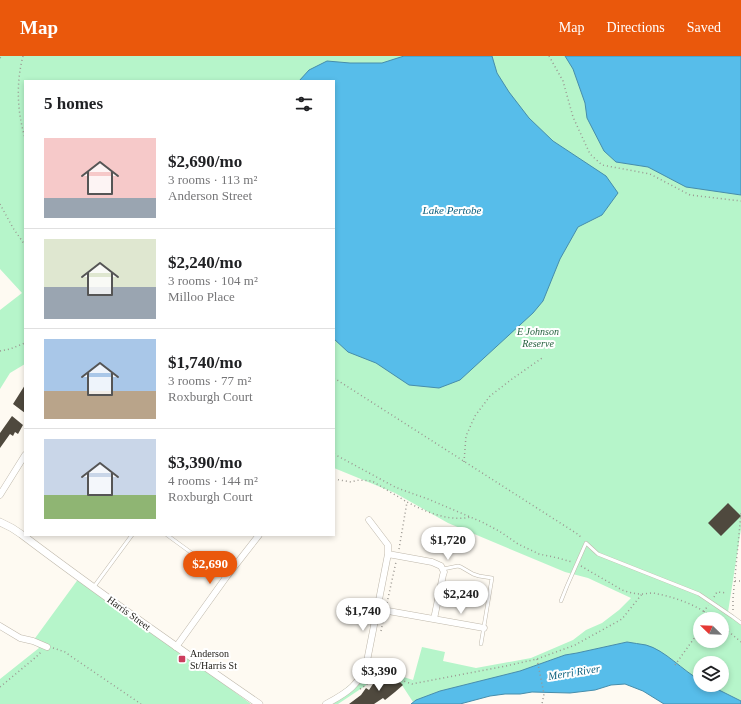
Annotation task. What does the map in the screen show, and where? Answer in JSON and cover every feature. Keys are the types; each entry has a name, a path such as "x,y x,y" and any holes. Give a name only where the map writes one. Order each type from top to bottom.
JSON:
{"street":[{"path":"0,495 24,458"},
{"path":"326,704 353,687 362,675 366,665 388,554 388,545 369,520"},
{"name":"Harris Street","path":"0,522 21,534 93,588 259,704"},
{"path":"176,647 258,536"},
{"path":"388,554 436,563 441,566 444,575 434,619"},
{"path":"377,609 484,628"},
{"path":"0,626 20,638 33,641 47,647"}],"lane":[{"path":"93,588 131,536"},
{"path":"168,536 226,578"},
{"path":"561,601 586,543 598,554 699,594 741,623"},
{"path":"443,569 458,566 479,576 492,578 481,644"}],"path":[{"path":"23,56 18,76 18,93 24,134"},
{"path":"549,56 563,81 573,117 590,154 602,165 650,174 690,195 741,201"},
{"path":"0,204 13,228 24,244"},
{"path":"0,351 24,343"},
{"path":"464,462 466,436 475,416 490,396 512,378 542,358"},
{"path":"335,379 579,535"},
{"path":"335,455 395,487 471,517 499,531 518,544 539,554 553,556"},
{"path":"335,479 351,482 359,480 372,481 418,508 442,516 463,519 471,517"},
{"path":"398,556 407,502"},
{"path":"733,617 733,598 741,513"},
{"path":"593,573 622,590 642,594 652,593 686,602 703,612"},
{"path":"735,581 741,581"},
{"path":"371,676 395,678 412,684 537,659 575,645 622,619 642,594"},
{"path":"729,632 741,642"},
{"path":"675,665 693,640"},
{"path":"0,687 36,658 47,647 65,652 141,704"},
{"path":"537,659 544,694 542,704"}],"green space":[{"name":"E Johnson Reserve","path":"0,56 741,56 741,529 728,612 693,612 693,648 729,648 729,613 741,623 741,701 723,692 729,692 729,656 693,656 693,676 656,649 627,642 565,655 520,671 440,691 413,702 398,679 373,678 370,679 365,686 338,704 326,704 362,675 371,676 372,667 413,680 422,647 445,652 443,661 476,668 531,658 573,640 586,630 602,623 619,610 631,598 588,578 565,572 448,523 395,493 335,468 335,80 24,80 24,365 10,373 0,389 0,310 22,293 0,269"},
{"path":"79,578 251,704 0,704 0,679 39,648 33,641"}],"water":[{"name":"Lake Pertobe","path":"404,56 492,56 497,73 509,92 529,118 553,141 606,176 618,193 602,215 578,227 560,259 543,301 533,313 460,380 439,388 409,385 376,363 348,352 335,340 335,80 300,80 309,70 327,61 382,63"},
{"path":"565,56 741,56 741,195 686,187 648,167 616,162 604,151 587,118 585,103 573,69"},
{"name":"Merri River","path":"627,642 646,645 660,651 693,675 693,692 723,692 741,701 741,704 664,704 643,691 625,684 611,685 595,690 570,693 532,692 505,694 490,696 460,704 411,704 416,700 440,691 520,671 565,655"}],"building":[{"path":"24,387 24,412 13,404"},
{"path":"12,416 23,425 18,434 15,432 13,436 10,434 0,448 0,433"},
{"path":"728,503 741,516 721,536 708,523"},
{"path":"379,677 395,680 397,679 403,685 385,700 383,698 374,704 349,704 361,695 366,688 369,690 375,681 377,683"}],"place":[{"name":"Anderson St/Harris St","path":"182,659"}]}
